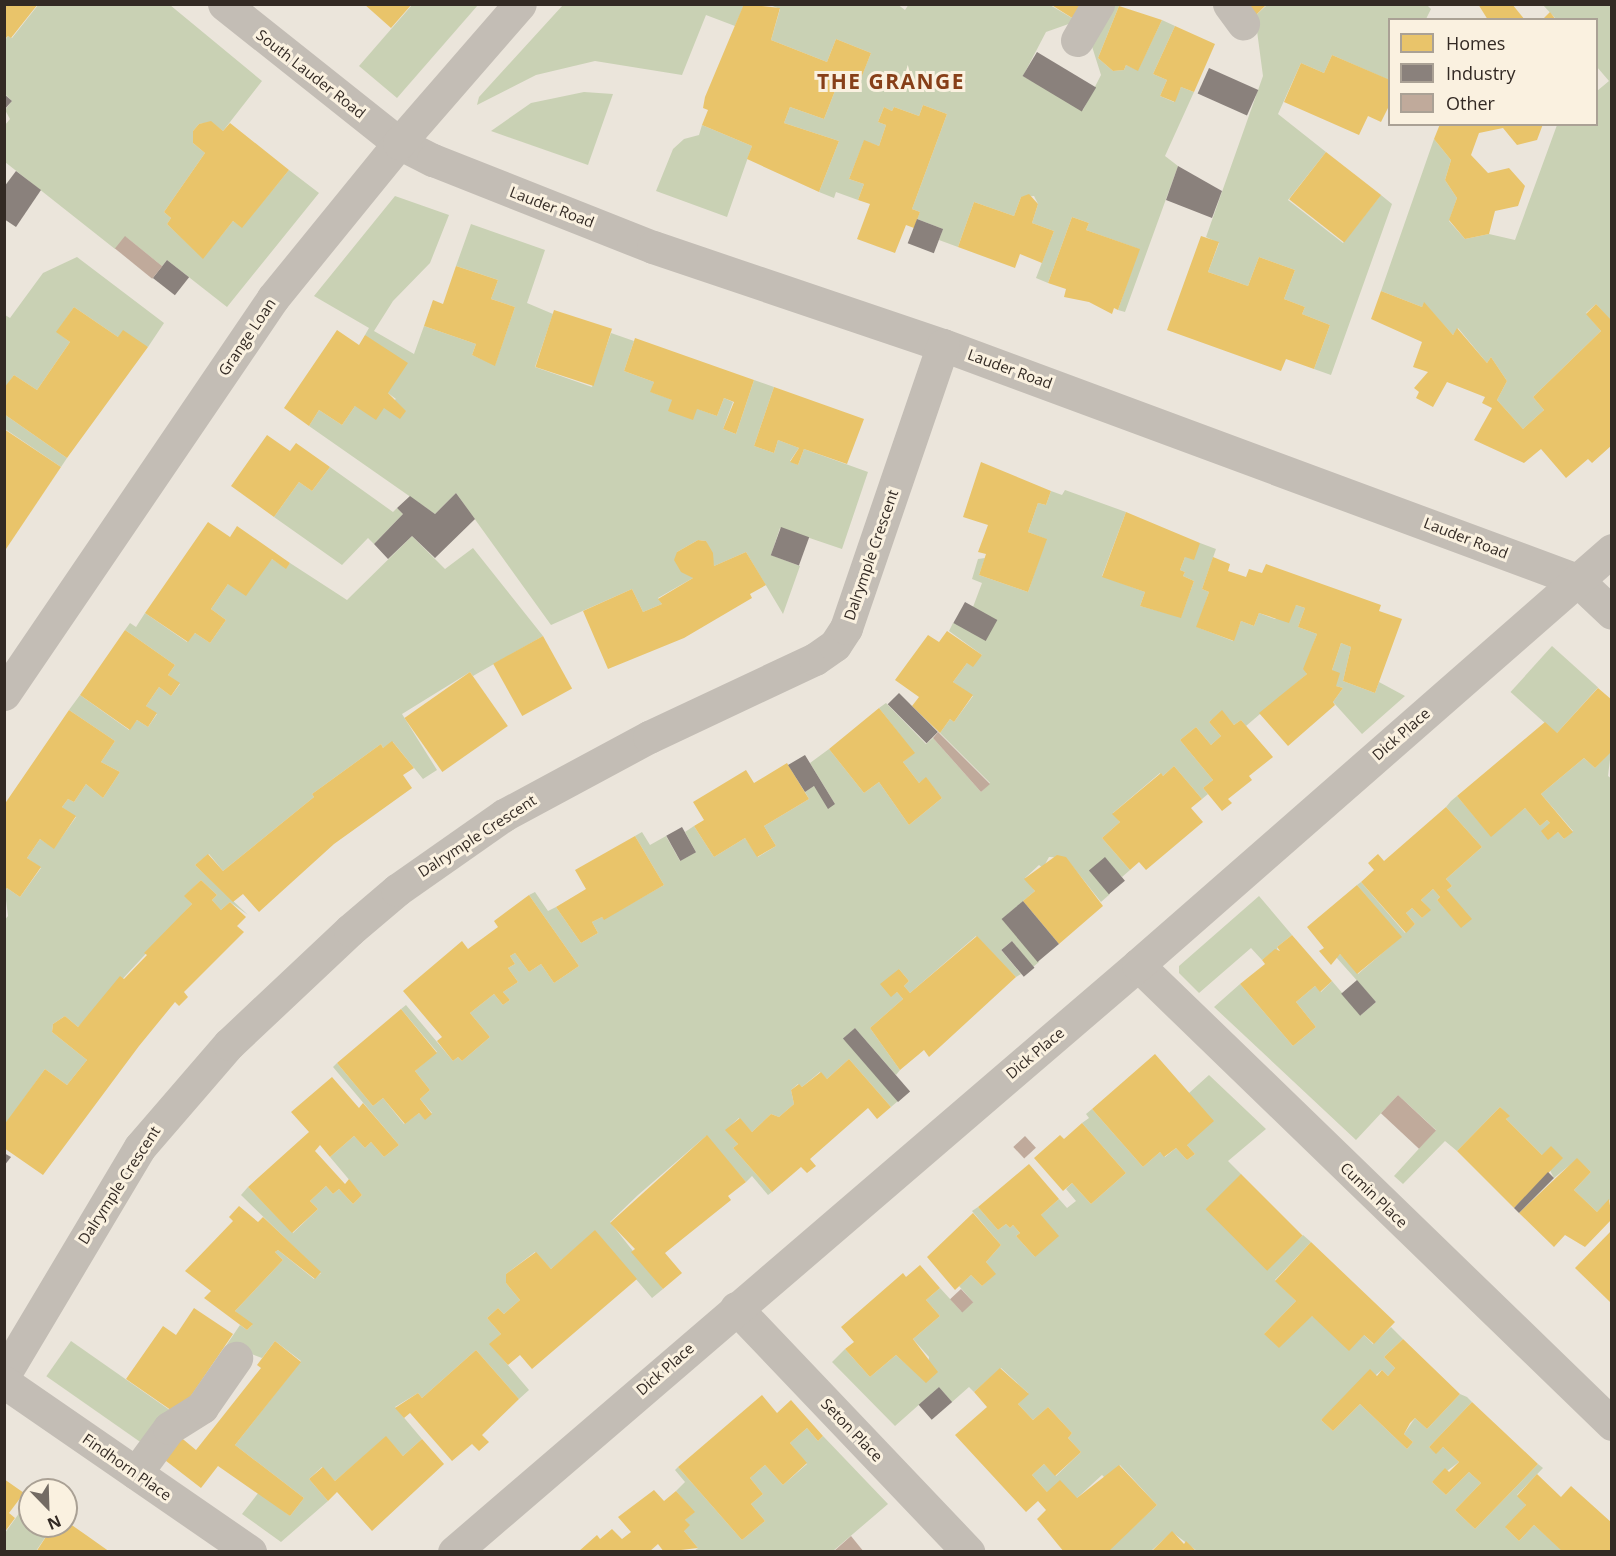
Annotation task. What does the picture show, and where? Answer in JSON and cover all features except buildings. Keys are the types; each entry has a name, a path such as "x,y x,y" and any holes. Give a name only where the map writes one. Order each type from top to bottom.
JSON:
{"street":[{"name":"South Lauder Road","path":"224,4 399,143"},
{"name":"Grange Loan","path":"4,694 273,298 399,143 520,4"},
{"path":"1077,40 1098,4"},
{"name":"Lauder Road","path":"399,143 433,160 653,247 943,345 1577,580 1611,613"},
{"name":"Dalrymple Crescent","path":"4,1375 140,1147 229,1044 350,930 397,890 504,815 649,737 815,660 835,645 846,628 943,345"},
{"name":"Dick Place","path":"454,1551 1138,965 1611,550"},
{"name":"Cumin Place","path":"1138,965 1611,1424"},
{"name":"Seton Place","path":"736,1308 968,1551"},
{"path":"136,1473 169,1428 202,1407 236,1358"},
{"name":"Findhorn Place","path":"4,1382 250,1551"}],"green space":[{"path":"897,4 905,10 909,4 1050,5 1077,21 1046,32 1023,76 1083,110 1101,75 1089,37 1109,5 1119,6 1098,58 1113,71 1124,70 1126,65 1138,70 1162,20 1175,26 1153,74 1167,80 1160,96 1174,102 1181,87 1194,92 1165,156 1178,166 1125,312 1118,310 1139,249 1086,230 1089,223 1072,217 1048,283 1036,278 1054,231 1032,223 1038,204 1034,196 1021,197 1014,216 974,202 958,247 939,240 943,229 917,219 920,212 912,209 947,114 923,105 919,116 894,107 892,111 884,107 878,122 886,125 879,146 864,141 849,179 864,184 858,200 836,192 834,198 819,192 839,141 784,123 790,107 824,119 838,83 856,90 871,53 836,39 827,62 771,40 780,9 770,5"},
{"path":"38,5 170,5 262,81 223,131 211,122 199,124 193,131 193,143 205,153 164,212 171,218 167,224 203,258 233,221 242,227 289,170 319,193 227,307 167,260 162,266 126,237 115,249 5,162 5,125 10,119 5,110 12,101 5,94 5,40 8,36 12,38"},
{"path":"412,5 478,5 397,98 359,66"},
{"path":"563,5 744,5 735,26 706,15 682,75 595,61 536,75 477,105 479,97"},
{"path":"1267,5 1427,5 1431,9 1426,18 1388,18 1388,80 1332,55 1324,73 1301,63 1278,114 1326,152 1288,200 1343,243 1381,195 1392,204 1331,375 1314,369 1330,325 1302,314 1305,307 1284,299 1295,270 1259,257 1248,286 1208,272 1219,243 1206,237 1263,76 1255,16"},
{"path":"1543,5 1611,5 1611,321 1596,304 1586,313 1601,331 1533,397 1544,410 1523,429 1497,400 1507,381 1491,357 1487,363 1458,328 1453,335 1424,303 1422,307 1381,291 1434,139 1451,160 1445,180 1457,198 1449,221 1465,239 1489,234 1515,240 1557,126 1598,126 1598,90 1609,81 1598,68 1598,18 1555,18"},
{"path":"584,92 613,94 588,165 491,131 531,103"},
{"path":"702,125 752,146 727,217 656,191 673,149 684,139 699,135"},
{"path":"395,196 449,215 430,263 393,301 374,331 414,354 424,326 476,344 472,355 495,365 515,307 491,299 498,280 456,266 471,224 545,250 527,303 553,314 535,367 592,387 611,333 634,341 624,371 654,382 651,392 717,416 724,398 733,402 723,429 736,434 754,380 774,387 754,446 774,453 778,440 799,448 790,461 798,465 804,449 868,472 842,549 780,528 771,555 800,566 783,614 746,552 714,566 706,541 698,540 677,552 693,578 658,598 662,604 643,612 632,589 551,625 456,493 435,514 309,426 319,410 342,425 355,406 384,408 396,399 388,393 365,335 369,328 314,296"},
{"path":"77,257 164,323 148,347 118,337 74,307 57,332 70,342 37,390 14,375 5,388 5,315 10,318 43,273"},
{"path":"4,414 67,458 61,467 5,429"},
{"path":"330,467 393,512 397,508 403,514 374,544 368,538 342,565 274,517 299,482 312,491"},
{"path":"1065,490 1126,512 1102,576 1145,592 1140,606 1181,617 1194,581 1183,576 1185,572 1180,570 1185,557 1200,543 1216,549 1202,589 1209,592 1197,627 1233,641 1241,621 1254,626 1259,613 1275,619 1296,605 1305,608 1298,627 1317,634 1304,669 1307,674 1246,726 1241,720 1234,725 1222,711 1209,722 1221,736 1211,745 1196,727 1180,740 1213,780 1203,788 1208,794 1202,799 1174,766 1163,776 1160,773 1113,813 1120,822 1102,838 1130,870 1122,877 1105,858 1110,894 1101,902 1066,858 1049,857 1043,868 1039,865 1025,878 1035,891 1002,919 1039,962 1033,967 1012,941 1001,950 1021,974 1016,977 976,936 910,993 904,986 909,981 899,969 891,996 897,992 903,999 870,1028 900,1070 896,1075 855,1028 844,1038 898,1101 891,1107 849,1059 827,1079 820,1072 802,1087 798,1084 791,1090 794,1104 779,1117 771,1114 752,1132 739,1118 726,1130 738,1144 733,1148 772,1192 768,1195 752,1176 746,1182 706,1136 638,1195 610,1222 663,1289 652,1298 595,1231 551,1269 535,1252 506,1274 506,1283 520,1300 504,1314 498,1308 487,1318 501,1334 490,1344 529,1390 519,1399 476,1350 422,1398 418,1393 395,1407 422,1439 403,1456 386,1437 335,1481 322,1467 309,1479 328,1501 281,1542 242,1514 259,1492 290,1516 304,1498 235,1445 301,1361 275,1341 262,1358 249,1353 215,1362 240,1325 247,1330 252,1325 235,1311 283,1260 275,1252 278,1250 314,1279 321,1273 241,1195 248,1187 293,1233 318,1209 310,1201 326,1186 333,1194 339,1189 353,1204 362,1195 330,1157 354,1136 365,1148 371,1142 384,1157 399,1145 333,1067 337,1063 373,1106 383,1098 404,1124 419,1113 425,1119 432,1113 420,1099 430,1090 415,1071 437,1052 401,1009 406,1005 453,1061 458,1057 462,1061 490,1037 470,1013 494,994 503,1005 510,1000 503,992 518,982 508,968 515,964 510,956 515,953 529,972 541,964 554,983 579,966 529,895 535,892 548,911 556,907 581,943 598,933 592,922 602,917 604,919 664,885 635,836 642,832 650,845 666,836 680,861 696,852 685,832 694,826 714,857 745,838 758,857 776,846 764,826 809,799 805,792 814,786 835,804 810,763 829,749 864,793 879,782 909,825 942,798 926,778 919,783 903,762 914,753 879,708 886,703 926,744 933,738 981,792 990,783 940,733 950,719 954,722 973,696 953,682 967,663 982,655 949,631 953,623 996,620 973,607 982,583 972,579 978,559 985,558 979,575 1028,592 1046,539 1028,532 1038,503 1046,505 1051,491 1062,495"},
{"path":"412,536 445,569 473,548 543,636 473,676 470,672 402,714 437,770 423,779 393,742 383,748 381,744 312,794 314,797 223,871 209,854 195,865 248,915 230,902 221,910 212,900 217,895 201,880 185,896 192,904 78,1027 65,1016 53,1024 52,1032 87,1060 67,1085 45,1069 5,1125 4,921 8,916 5,892 7,888 20,897 41,868 27,858 40,839 54,848 76,817 62,807 68,799 74,802 86,784 103,798 120,772 101,762 115,741 69,710 80,695 129,730 137,720 148,727 157,714 146,706 159,687 171,696 180,684 168,675 175,665 125,630 130,623 136,627 145,613 187,642 195,633 210,643 226,620 211,609 228,584 272,559 286,568 290,563 347,600"},
{"path":"1341,643 1351,647 1343,681 1375,693 1379,682 1405,696 1362,734 1333,702 1343,688 1336,686 1332,670"},
{"path":"1552,646 1598,687 1557,734 1511,692"},
{"path":"1611,751 1608,776 1612,779 1612,1202 1609,1200 1597,1212 1574,1190 1591,1172 1577,1159 1554,1178 1542,1155 1506,1119 1509,1116 1500,1107 1457,1151 1445,1141 1403,1184 1394,1176 1436,1130 1398,1095 1356,1140 1214,1007 1240,984 1293,1046 1316,1027 1296,1002 1315,986 1321,992 1332,981 1361,1015 1376,1002 1336,957 1340,954 1358,974 1401,937 1357,885 1361,882 1405,933 1415,924 1406,913 1412,908 1422,918 1430,910 1421,900 1433,889 1440,897 1437,900 1461,927 1447,890 1452,886 1446,879 1482,847 1446,807 1451,801 1457,796 1491,836 1525,808 1540,826 1547,820 1550,823 1548,839 1558,832 1564,839 1573,831 1541,794 1584,758 1595,768"},
{"path":"1259,896 1292,935 1277,947 1278,953 1275,950 1262,960 1251,948 1199,993 1179,973 1179,966"},
{"path":"1209,1075 1266,1129 1228,1161 1241,1174 1267,1268 1303,1235 1311,1242 1275,1280 1296,1301 1264,1334 1312,1316 1364,1335 1373,1344 1391,1327 1403,1339 1384,1357 1395,1368 1388,1376 1382,1370 1321,1420 1333,1431 1360,1404 1407,1449 1413,1442 1404,1434 1415,1418 1427,1429 1460,1394 1467,1397 1472,1402 1429,1447 1436,1453 1443,1447 1459,1462 1432,1482 1446,1495 1469,1472 1481,1483 1455,1510 1475,1529 1538,1464 1543,1468 1517,1495 1526,1505 1506,1528 1519,1541 1534,1525 1563,1551 1197,1551 1172,1532 1151,1551 1108,1551 1157,1505 1120,1465 1105,1478 1102,1475 1077,1498 1047,1492 1032,1475 1044,1464 1056,1476 1081,1452 1068,1438 1072,1433 1048,1407 1033,1420 1018,1404 1028,1393 1001,1368 974,1392 969,1387 952,1402 939,1387 895,1426 832,1362 845,1349 870,1377 896,1355 926,1382 929,1357 913,1339 940,1316 926,1300 940,1288 961,1311 973,1302 959,1286 971,1275 982,1286 995,1274 986,1262 1001,1245 972,1211 978,1207 998,1230 1006,1224 1010,1228 1013,1225 1020,1233 1016,1236 1035,1257 1041,1215 1059,1199 1067,1208 1076,1201 1066,1189 1072,1183 1091,1204 1126,1173 1082,1123 1089,1118 1086,1114 1092,1109 1143,1167 1160,1152 1165,1157 1176,1148 1187,1160 1195,1154 1187,1145 1189,1093"},
{"path":"71,1341 172,1412 147,1447 46,1376"},
{"path":"807,1428 818,1441 823,1436 888,1504 833,1551 694,1551 698,1548 684,1531 685,1520 694,1512 676,1491 685,1482 675,1470 678,1467 742,1540 765,1521 751,1504 763,1494 750,1478 765,1465 783,1485 807,1464 790,1443"},
{"path":"18,1515 18,1538 45,1538 36,1551 4,1551 5,1533"}],"district":[{"name":"THE GRANGE","path":"891,81"}]}
